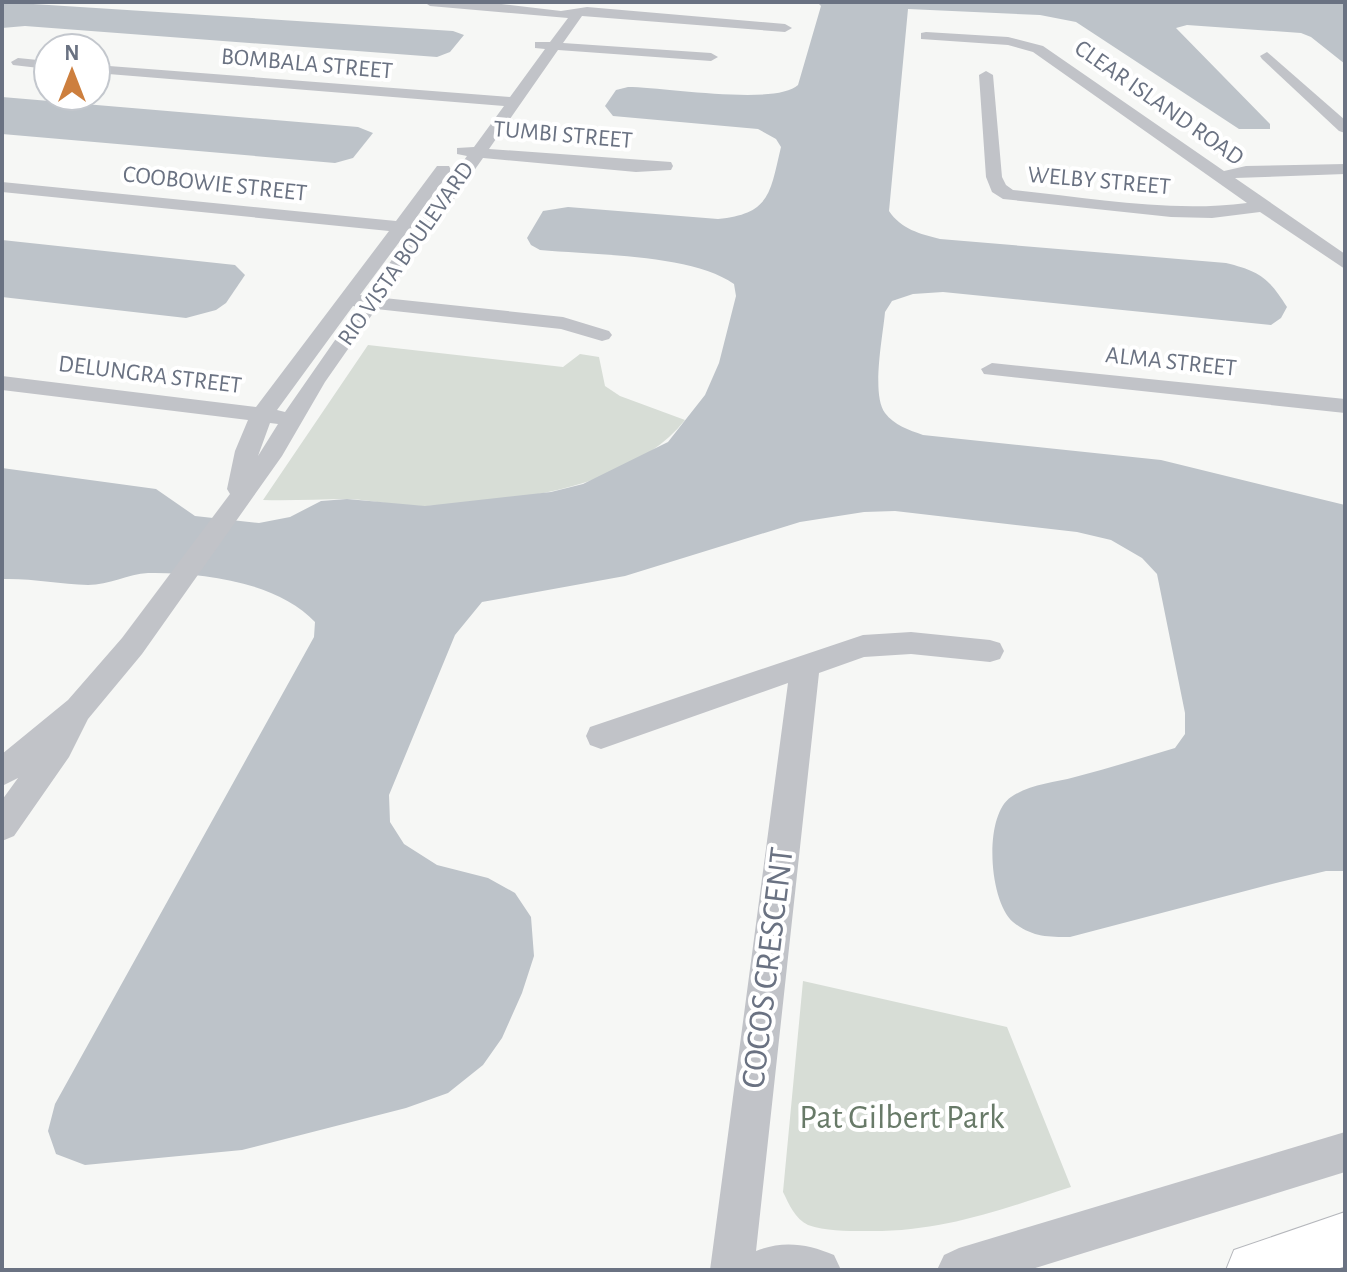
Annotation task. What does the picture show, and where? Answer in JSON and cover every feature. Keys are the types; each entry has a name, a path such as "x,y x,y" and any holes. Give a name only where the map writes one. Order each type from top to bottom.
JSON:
{"main road":[{"path":"1254,1270 1345,1239"}],"street":[{"path":"430,2 584,6 764,23 785,28"},
{"path":"522,2 553,7"},
{"name":"RIO VISTA BOULEVARD","path":"231,507 247,451 262,415 495,101 584,6"},
{"name":"RIO VISTA BOULEVARD","path":"2,773 79,709 123,657 274,451 291,418 514,102 546,46 553,7"},
{"name":"CLEAR ISLAND ROAD","path":"926,36 1008,41 1038,49 1345,263"},
{"path":"546,46 711,57"},
{"path":"1267,56 1345,128"},
{"path":"18,62 32,63"},
{"name":"BOMBALA STREET","path":"112,70 514,102"},
{"name":"WELBY STREET","path":"986,75 994,177 998,188 1009,195 1023,199 1185,212 1227,212 1264,206"},
{"name":"TUMBI STREET","path":"458,150 636,167 665,166"},
{"path":"1222,176 1262,170 1345,169"},
{"name":"COOBOWIE STREET","path":"2,187 424,229"},
{"path":"346,300 563,323 602,335"},
{"name":"ALMA STREET","path":"992,369 1345,406"},
{"name":"DELUNGRA STREET","path":"2,383 291,418"},
{"path":"601,736 863,646 911,643 990,651"},
{"name":"COCOS CRESCENT","path":"732,1270 805,666"},
{"name":"RIO VISTA BOULEVARD","path":"2,826 58,748 79,709"},
{"path":"959,1270 1345,1152"},
{"path":"762,1270 785,1264 819,1270"}],"green space":[{"path":"368,345 563,367 580,354 599,357 605,386 620,396 685,420 661,444 633,462 601,477 531,495 427,506 348,499 263,500"},
{"name":"Pat Gilbert Park","path":"803,981 1007,1027 1071,1187 969,1218 918,1228 843,1231 808,1225 799,1219 783,1192"}],"shaded area":[{"path":"2,2 453,31 464,35 450,52 437,57 25,26 2,28"},
{"path":"817,2 1345,2 1345,64 1311,37 1301,33 1187,25 1176,28 1270,124 1270,129 1239,129 1076,22 1040,15 908,9 889,211 899,222 918,233 940,239 1226,263 1262,277 1287,307 1281,318 1271,325 943,292 913,294 892,301 885,312 878,379 885,413 897,424 923,435 1161,460 1345,505 1345,871 1326,871 1280,882 1070,937 1040,935 1020,927 1005,912 994,879 993,840 1002,807 1011,797 1034,787 1175,748 1185,734 1185,713 1157,574 1142,558 1111,540 1077,532 895,511 864,512 800,522 625,576 482,602 455,635 389,795 390,822 404,844 437,865 488,878 515,893 531,917 534,956 522,993 502,1038 483,1065 448,1093 406,1108 242,1150 85,1165 56,1154 48,1131 55,1104 314,637 315,622 281,597 238,582 214,578 148,573 88,585 2,579 2,468 156,489 195,516 259,523 290,517 321,501 347,499 425,506 551,492 583,484 668,442 705,395 719,363 736,296 734,284 716,274 668,261 540,250 531,245 527,238 543,211 568,207 718,219 749,212 758,206 774,177 781,147 776,139 758,129 613,116 605,106 616,90 628,87 744,95 786,91 798,85 821,6"},
{"path":"2,97 32,100 32,112 112,112 112,106 358,127 373,133 353,158 335,163 2,134"},
{"path":"2,240 235,265 245,275 226,303 216,310 186,318 2,297"}]}
